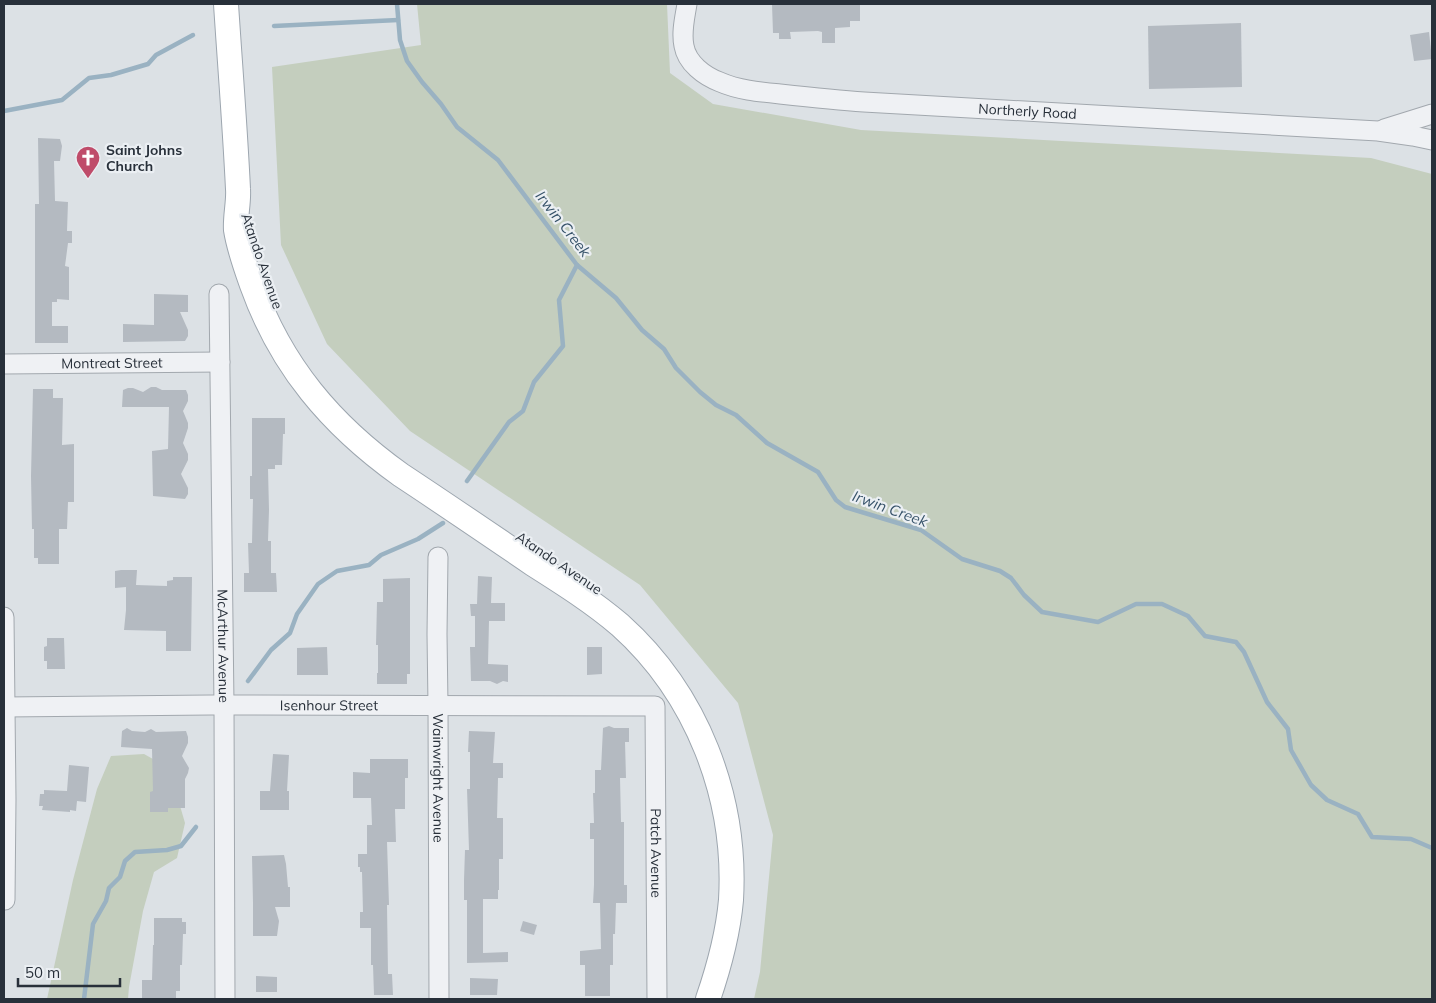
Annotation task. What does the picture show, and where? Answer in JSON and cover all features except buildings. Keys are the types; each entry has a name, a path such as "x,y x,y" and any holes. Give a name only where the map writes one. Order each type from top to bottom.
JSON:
{"main road":[{"name":"Atando Avenue","path":"226,4 238,192 236,230 245,263 265,317 302,380 323,406 359,443 387,465 584,598 630,635 670,682 700,734 716,775 731,854 728,920 722,953 708,999"},
{"name":"Atando Avenue","path":"238,192 251,226 264,274 282,318 305,358 334,396 369,431 396,453 618,604 664,649 700,700 714,728 730,771 741,817 746,853 743,923 737,956 724,999"}],"street":[{"name":"Northerly Road","path":"687,4 683,33 684,46 691,61 703,74 719,82 751,90 864,102 1378,131 1432,140"},
{"path":"1378,131 1432,114"},
{"name":"McArthur Avenue","path":"219,294 226,999"},
{"name":"Montreat Street","path":"4,364 220,362"},
{"name":"Wainwright Avenue","path":"438,557 439,999"},
{"path":"4,617 5,900"},
{"name":"Isenhour Street","path":"4,707 224,705 655,706"},
{"name":"Patch Avenue","path":"655,706 657,999"}],"green space":[{"path":"417,4 667,4 670,73 713,104 861,130 1371,158 1432,174 1432,999 754,999 760,972 773,835 738,703 640,585 410,431 327,344 281,245 272,67 421,45"},
{"path":"144,754 169,768 185,823 177,858 154,872 143,911 128,999 47,999 73,880 97,789 111,756"}],"waterway":[{"name":"Irwin Creek","path":"397,4 400,40 407,61 457,127 498,160 577,265 616,298 642,330 664,349 676,368 700,392 716,405 736,415 767,443 818,472 836,500 845,507 921,530 962,559 1000,571 1011,578 1024,595 1042,612 1098,622 1136,604 1162,604 1188,616 1205,636 1236,642 1244,652 1267,702 1288,729 1291,750 1311,785 1327,800 1358,814 1372,837 1411,839 1432,848"},
{"path":"274,26 398,20"},
{"path":"4,111 62,100 89,78 111,75 148,64 156,55 193,35"},
{"path":"467,481 509,422 523,411 534,382 563,346 559,300 577,265"},
{"path":"248,681 271,650 290,633 297,614 318,584 337,571 369,565 381,555 418,539 443,523"},
{"path":"84,999 93,924 106,901 109,888 120,877 125,861 135,852 167,850 181,846 196,827"}],"place":[{"name":"Saint Johns Church","path":"88,179"}]}
